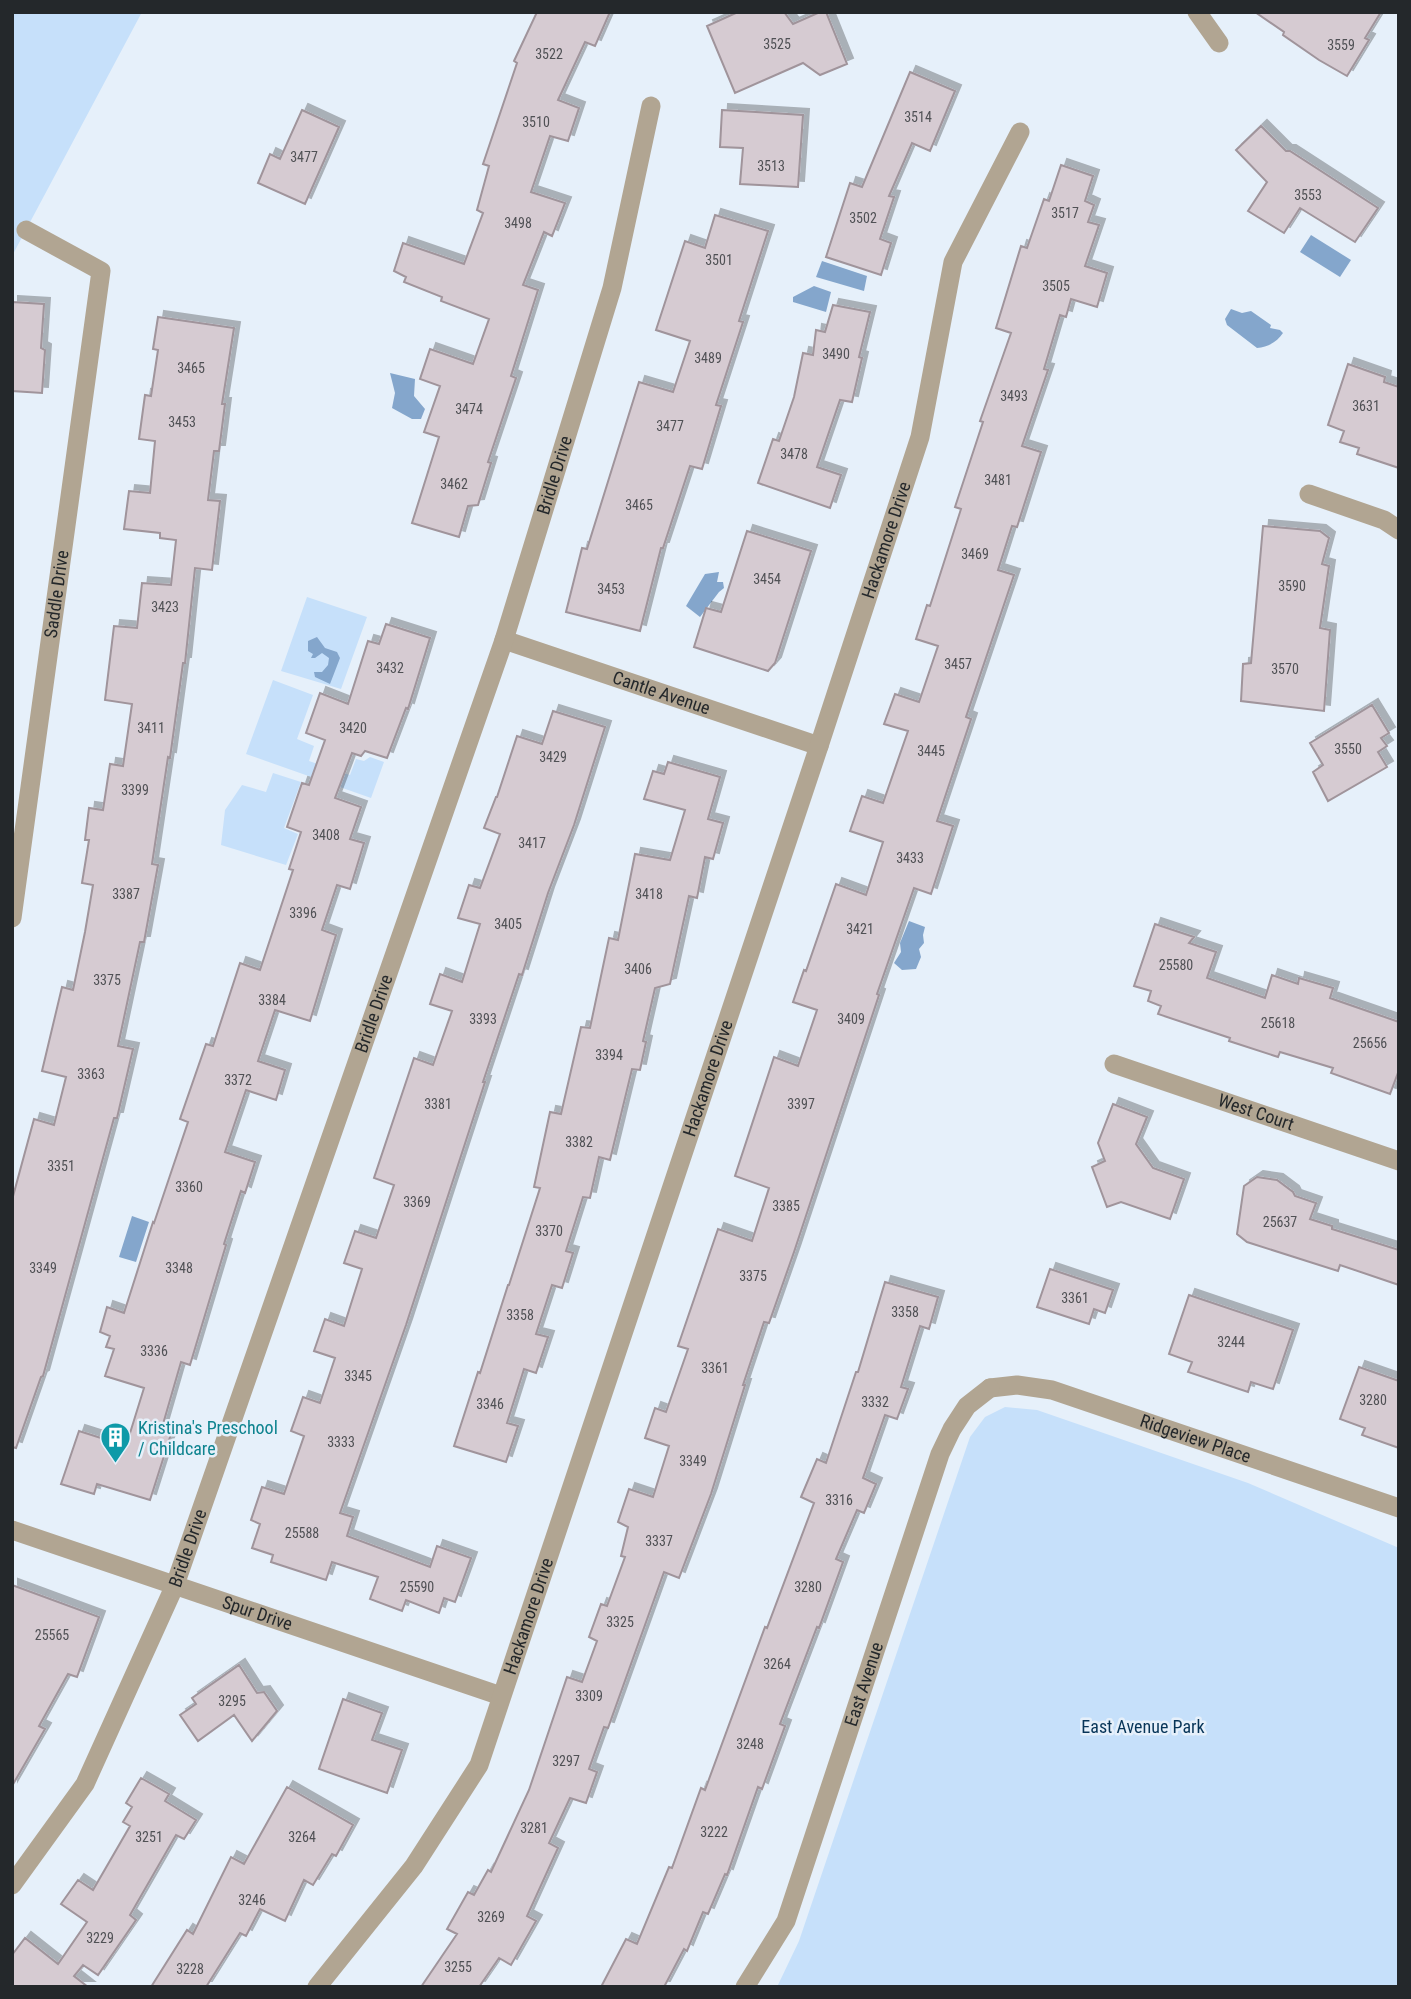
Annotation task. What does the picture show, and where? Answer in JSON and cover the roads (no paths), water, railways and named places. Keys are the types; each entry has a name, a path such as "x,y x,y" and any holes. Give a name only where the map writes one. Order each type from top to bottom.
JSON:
{"street":[{"path":"1197,12 1219,43"},
{"name":"Bridle Drive","path":"12,1885 85,1784 174,1585 504,639 612,288 651,106"},
{"name":"Hackamore Drive","path":"317,1987 414,1866 479,1765 920,437 953,262 1020,132"},
{"name":"Saddle Drive","path":"12,918 101,271 26,230"},
{"path":"1309,494 1384,520 1399,530"},
{"name":"Cantle Avenue","path":"504,639 819,746"},
{"name":"West Court","path":"1114,1064 1399,1161"},
{"name":"Ridgeview Place","path":"990,1388 1017,1385 1052,1390 1399,1508"},
{"name":"East Avenue","path":"745,1987 786,1921 940,1454 967,1406 990,1388"},
{"name":"Spur Drive","path":"12,1530 501,1696"}],"place":[{"name":"Kristina's Preschool / Childcare","path":"115,1465"}],"park label":[{"name":"East Avenue Park","path":"1143,1727"}]}
